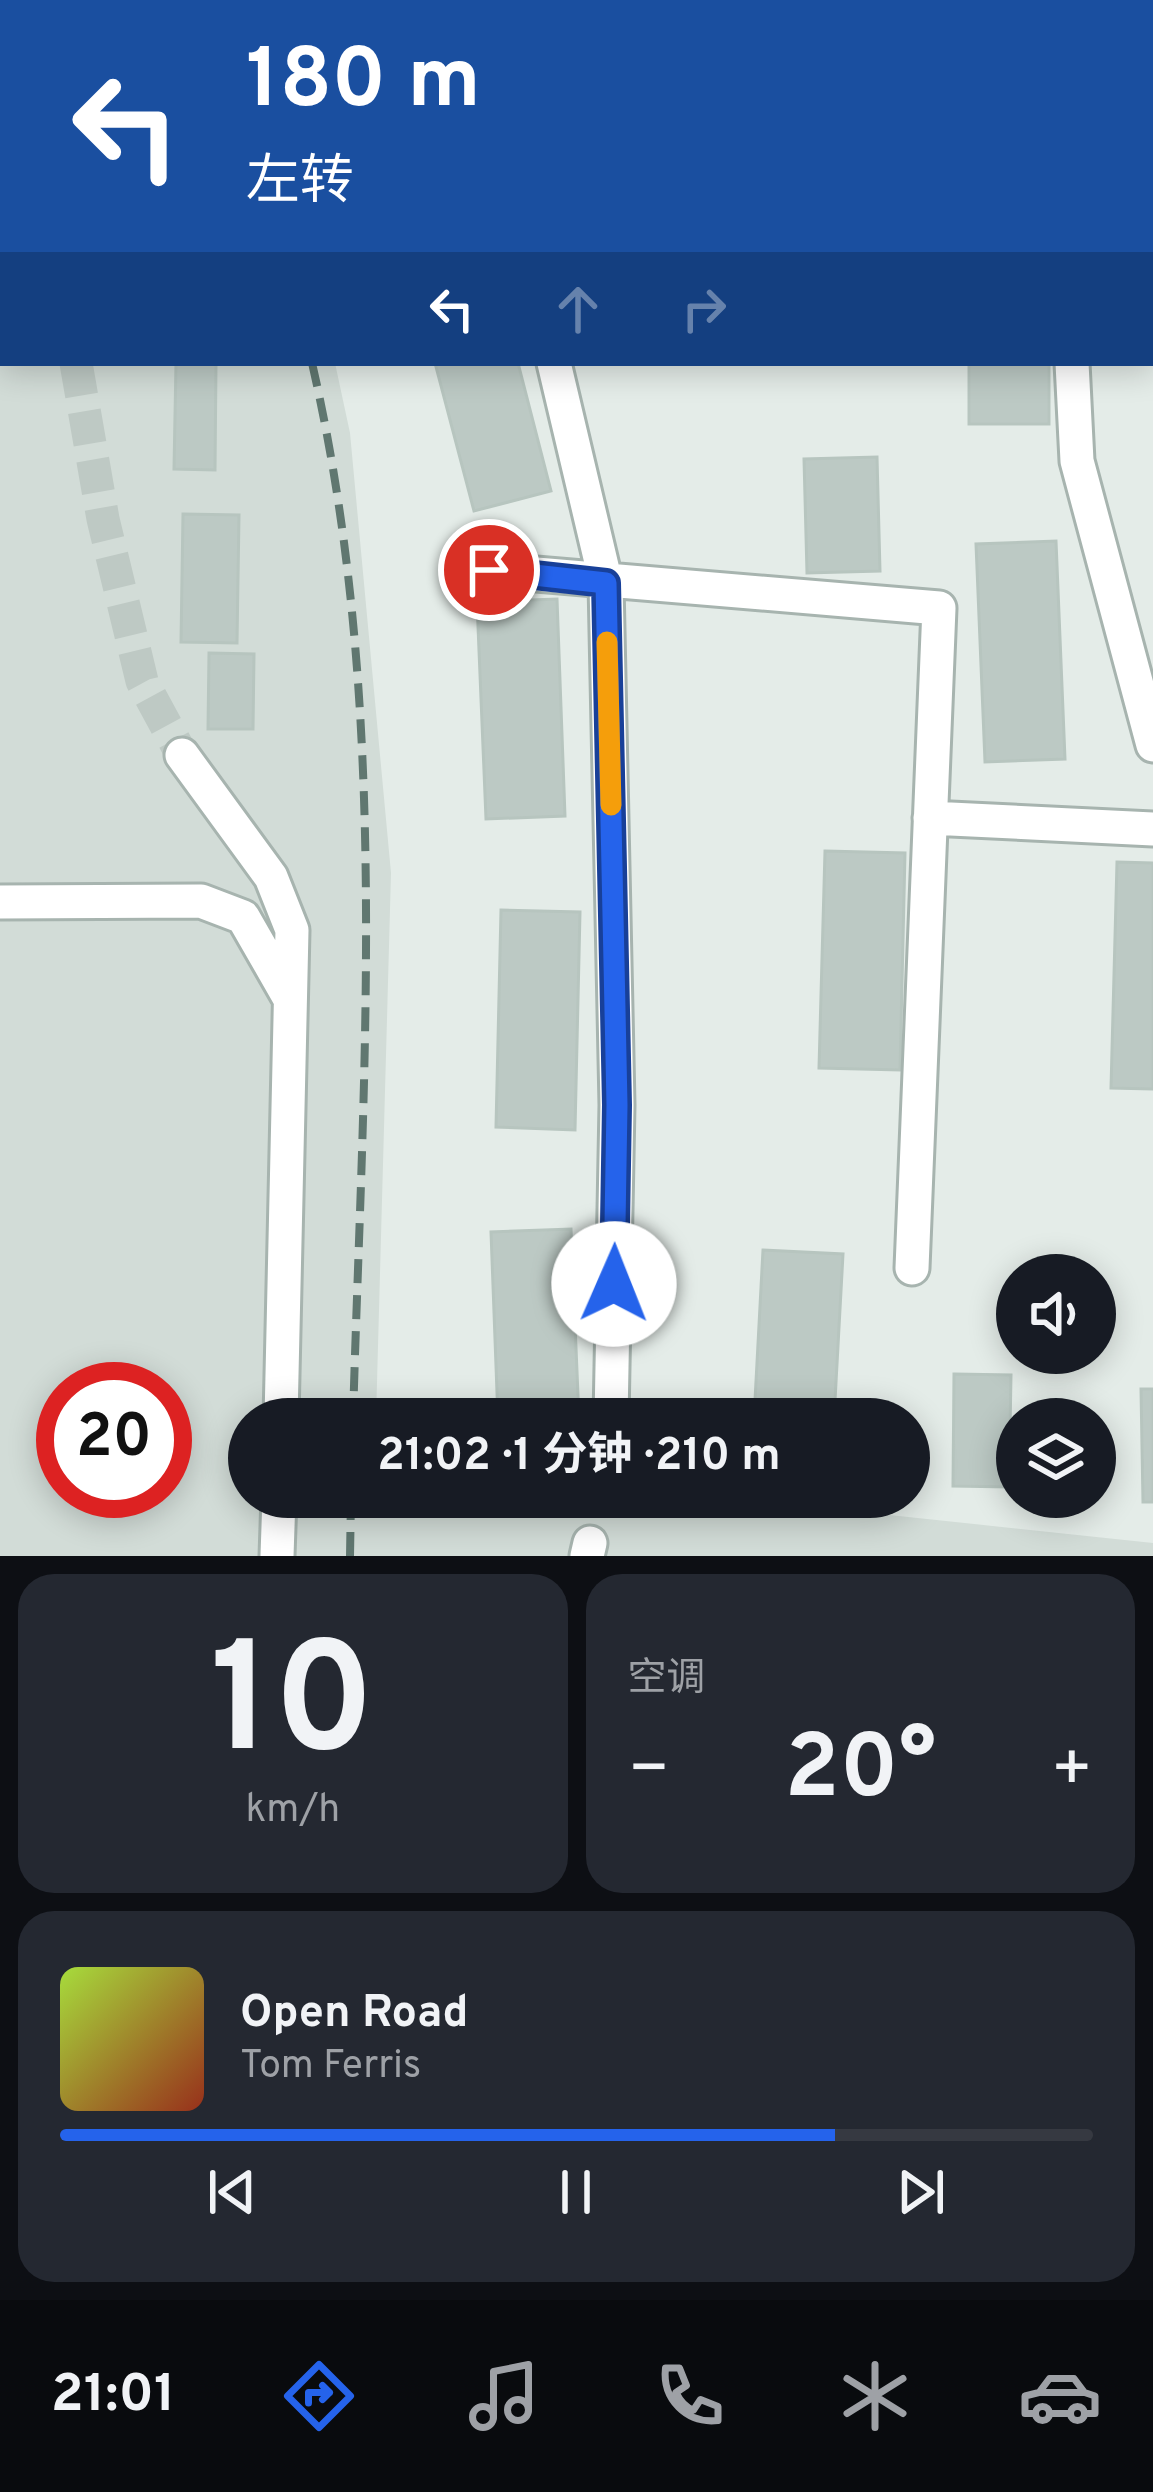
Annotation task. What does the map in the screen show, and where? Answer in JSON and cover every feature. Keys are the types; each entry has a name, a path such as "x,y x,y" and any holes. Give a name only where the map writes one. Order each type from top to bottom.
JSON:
{"lane":[{"path":"555,366 606,583 617,1105 611,1398"},
{"path":"1072,366 1077,461 1153,745"},
{"path":"489,570 939,608 912,1268"},
{"path":"182,755 271,877 292,930 282,1398"},
{"path":"930,818 1153,829"},
{"path":"0,902 201,902 243,917 291,1000"},
{"path":"277,1556 278,1518"}],"shaded area":[{"path":"0,366 336,366 350,433 391,873 377,1398 228,1398 228,1518 918,1518 1153,1543 1153,1556 0,1556"}],"building":[{"path":"176,366 216,366 215,470 174,469"},
{"path":"436,366 519,366 551,491 474,511"},
{"path":"969,366 1049,366 1049,424 969,424"},
{"path":"877,457 880,571 807,573 804,459"},
{"path":"183,514 239,515 237,643 181,642"},
{"path":"1056,541 1065,759 985,762 976,544"},
{"path":"557,599 565,816 486,819 477,602"},
{"path":"209,653 254,654 253,729 208,729"},
{"path":"825,851 905,853 900,1070 819,1068"},
{"path":"1117,862 1153,863 1153,1089 1111,1088"},
{"path":"501,910 580,912 575,1130 496,1127"},
{"path":"571,1229 578,1398 497,1398 491,1232"},
{"path":"763,1250 843,1254 835,1398 755,1398"},
{"path":"954,1374 1011,1375 1011,1398 996,1398 996,1487 953,1486"},
{"path":"1141,1389 1153,1389 1153,1502 1143,1502"}],"tunnel":[{"path":"77,366 103,519 142,681 182,755"}],"railway":[{"path":"313,366 337,493 362,756 365,1022 354,1398"},
{"path":"350,1556 351,1518"}],"slow traffic":[{"path":"607,642 611,805"}],"route":[{"path":"489,570 606,583 617,1105 614,1284"}]}
